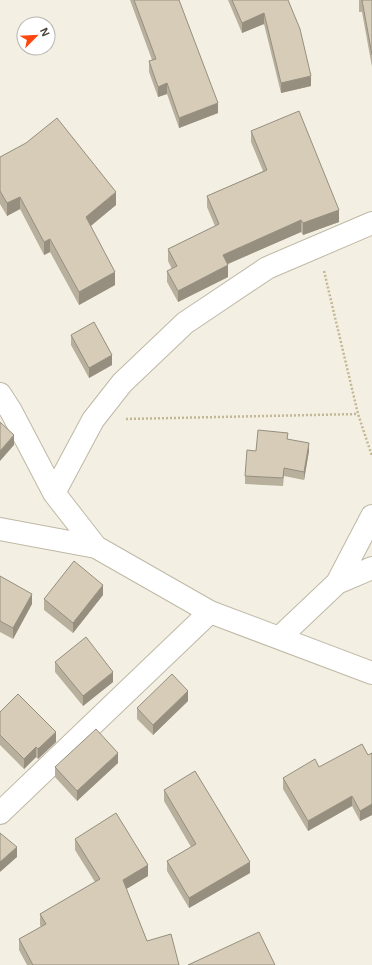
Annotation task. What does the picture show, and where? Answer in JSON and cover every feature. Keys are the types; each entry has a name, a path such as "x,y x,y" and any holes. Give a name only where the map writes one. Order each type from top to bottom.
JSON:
{"street":[{"path":"54,493 93,420 122,383 185,323 267,268 372,223"},
{"path":"0,394 11,411 54,493 96,547"},
{"path":"280,637 337,583 372,516"},
{"path":"0,529 96,547 210,612 280,637 372,673"},
{"path":"337,583 372,568"},
{"path":"0,813 210,612"}],"path":[{"path":"319,247 358,414 372,456"},
{"path":"93,420 358,414"}],"building":[{"path":"134,0 179,0 218,103 179,118 167,83 158,87 149,61 156,59"},
{"path":"232,0 288,0 300,29 311,76 281,83 264,13 242,23"},
{"path":"362,0 372,0 372,55"},
{"path":"299,111 339,210 303,223 301,220 223,255 228,265 178,291 167,271 177,266 168,249 219,224 207,196 267,170 251,131"},
{"path":"57,118 116,192 86,217 115,272 79,292 50,239 44,242 20,197 7,203 0,191 0,157 26,143"},
{"path":"94,322 112,355 89,368 71,335"},
{"path":"0,422 14,435 0,451"},
{"path":"258,430 288,433 287,439 309,443 304,472 284,468 283,478 245,476 247,450 256,451"},
{"path":"74,561 103,585 73,623 44,599"},
{"path":"0,576 32,594 13,628 0,621"},
{"path":"86,637 113,672 83,696 55,662"},
{"path":"172,674 188,691 153,725 137,708"},
{"path":"18,694 56,732 38,749 36,747 24,759 0,735 0,712"},
{"path":"96,729 118,753 77,791 55,767"},
{"path":"362,744 368,755 372,753 372,804 360,811 352,796 308,821 283,778 315,759 319,767"},
{"path":"195,771 250,862 189,898 167,861 196,844 164,790"},
{"path":"116,813 148,865 123,880 147,941 171,934 179,965 33,965 19,939 46,924 40,914 100,879 75,839"},
{"path":"0,833 17,847 0,862"},
{"path":"259,932 275,965 188,965"}]}
